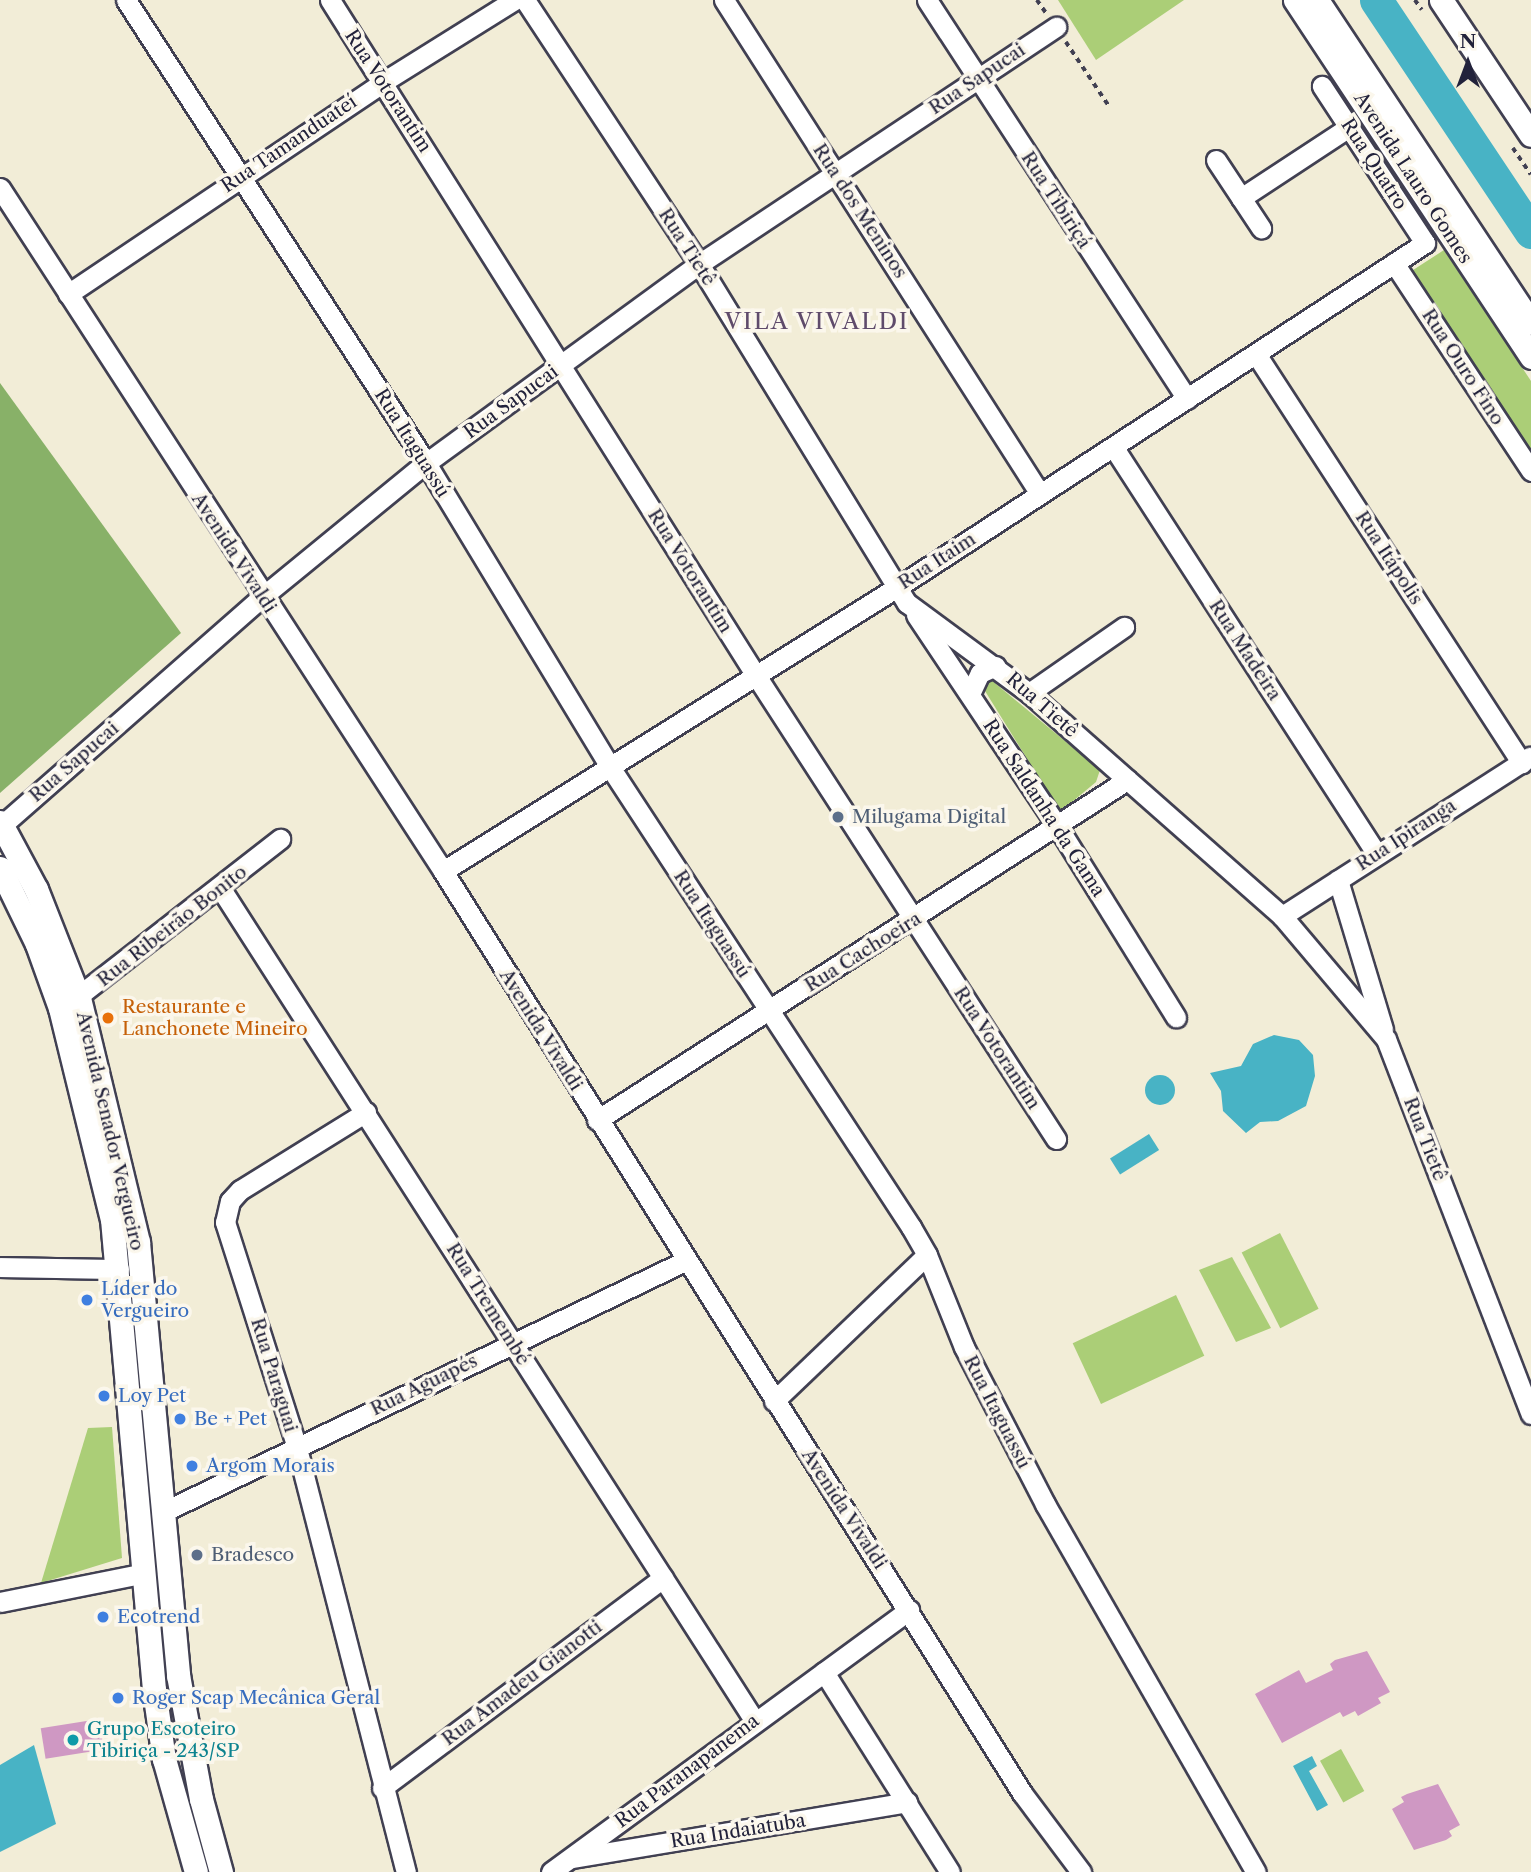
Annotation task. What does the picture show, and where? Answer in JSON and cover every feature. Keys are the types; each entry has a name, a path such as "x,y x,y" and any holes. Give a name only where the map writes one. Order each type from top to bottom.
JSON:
{"main road":[{"name":"Avenida Lauro Gomes","path":"1295,0 1531,357"},
{"name":"Avenida Lauro Gomes","path":"1317,0 1531,323"},
{"path":"1441,0 1531,135"},
{"name":"Avenida Senador Vergueiro","path":"1,825 36,889 138,1242 165,1511 177,1675 201,1799 221,1872"},
{"name":"Avenida Senador Vergueiro","path":"0,868 37,944 70,1003 119,1269 135,1468 140,1574 164,1759 196,1872"},
{"path":"119,1269 142,1282"},
{"path":"135,1468 165,1511"},
{"path":"140,1574 169,1587"}],"street":[{"name":"Rua Itaguassú","path":"125,0 426,463 610,767 927,1255 964,1347 1045,1504 1256,1872"},
{"name":"Rua Votorantim","path":"330,0 755,674 1056,1139"},
{"name":"Rua Tamanduateí","path":"68,294 383,82 514,0"},
{"name":"Rua Tietê","path":"525,0 699,264 903,594 1029,693 1282,916 1386,1039 1531,1414"},
{"name":"Rua dos Meninos","path":"724,0 1040,494"},
{"name":"Rua Tibiriçá","path":"927,0 1187,399"},
{"name":"Rua Sapucai","path":"1,825 262,597 426,463 699,264 1056,27"},
{"name":"Rua Quatro","path":"1322,86 1425,243"},
{"path":"1241,198 1349,127"},
{"path":"1216,160 1261,229"},
{"name":"Avenida Vivaldi","path":"0,188 262,597 443,871 685,1261 909,1610 1022,1793 1081,1872"},
{"name":"Rua Itaim","path":"443,871 755,674 903,594 1040,494 1425,243"},
{"name":"Rua Ouro Fino","path":"1394,263 1531,471"},
{"name":"Rua Itápolis","path":"1256,354 1526,760"},
{"name":"Rua Madeira","path":"1114,448 1375,852"},
{"name":"Rua Saldanha da Gama","path":"903,594 1058,827 1176,1017"},
{"path":"1029,693 1124,627"},
{"path":"970,694 980,673 996,666"},
{"name":"Rua Ipiranga","path":"1282,916 1375,852 1526,760"},
{"name":"Rua Cachoeira","path":"597,1120 914,920 1127,780"},
{"name":"Rua Ribeirão Bonito","path":"70,1003 221,889 280,839"},
{"path":"1338,880 1386,1039"},
{"name":"Rua Tremembé","path":"221,889 754,1720"},
{"name":"Rua Paraguai","path":"366,1112 240,1190 225,1211 227,1232 297,1448 382,1788 406,1872"},
{"path":"774,1402 927,1255"},
{"name":"Rua Aguapés","path":"165,1511 685,1261"},
{"path":"0,1267 119,1269"},
{"path":"0,1602 140,1574"},
{"name":"Rua Amadeu Gianotti","path":"382,1788 663,1578"},
{"name":"Rua Paranapanema","path":"551,1872 754,1720 909,1610"},
{"path":"824,1672 950,1872"},
{"name":"Rua Indaiatuba","path":"568,1859 907,1802"}],"path":[{"path":"1037,0 1109,106"}],"green space":[{"path":"1058,0 1184,0 1096,60"},
{"path":"1444,250 1531,381 1531,455 1410,272"},
{"path":"0,383 181,633 0,793"},
{"path":"990,679 1100,770 1096,782 1060,812 985,691"},
{"path":"1280,1233 1319,1309 1280,1328 1242,1253"},
{"path":"1232,1257 1271,1328 1236,1342 1199,1270"},
{"path":"1176,1295 1204,1356 1101,1404 1073,1343"},
{"path":"112,1427 122,1558 41,1583 88,1428"},
{"path":"1341,1749 1364,1791 1343,1803 1320,1761"}],"water":[{"path":"1274,1035 1299,1040 1313,1055 1315,1076 1306,1106 1278,1121 1260,1122 1246,1133 1223,1111 1221,1091 1210,1073 1241,1066 1253,1044"},
{"path":"1160,1075 1171,1079 1175,1090 1171,1101 1160,1105 1149,1101 1145,1090 1149,1079"},
{"path":"1149,1134 1159,1150 1120,1174 1110,1158"},
{"path":"34,1745 56,1824 0,1852 0,1765"},
{"path":"1312,1756 1317,1766 1309,1771 1328,1805 1317,1811 1293,1766"}],"building":[{"path":"1367,1651 1390,1692 1378,1698 1381,1703 1358,1716 1355,1711 1343,1717 1340,1712 1282,1743 1255,1694 1299,1670 1306,1683 1333,1670 1330,1664 1335,1660"},
{"name":"Grupo Escoteiro Tibiriça - 243/SP","path":"99,1719 104,1750 46,1759 41,1728"},
{"path":"1438,1784 1460,1825 1449,1831 1452,1836 1446,1840 1414,1850 1392,1809 1404,1802 1401,1797"}],"waterway":[{"path":"1376,0 1531,232"}],"place":[{"name":"Milugama Digital","path":"838,817"},
{"name":"Restaurante e Lanchonete Mineiro","path":"108,1018"},
{"name":"Líder do Vergueiro","path":"87,1300"},
{"name":"Loy Pet","path":"104,1396"},
{"name":"Be + Pet","path":"180,1419"},
{"name":"Argom Morais","path":"192,1466"},
{"name":"Bradesco","path":"197,1555"},
{"name":"Ecotrend","path":"103,1617"},
{"name":"Roger Scap Mecânica Geral","path":"118,1698"},
{"name":"Grupo Escoteiro Tibiriça - 243/SP","path":"73,1740"}],"district":[{"name":"VILA VIVALDI","path":"817,321"}]}
